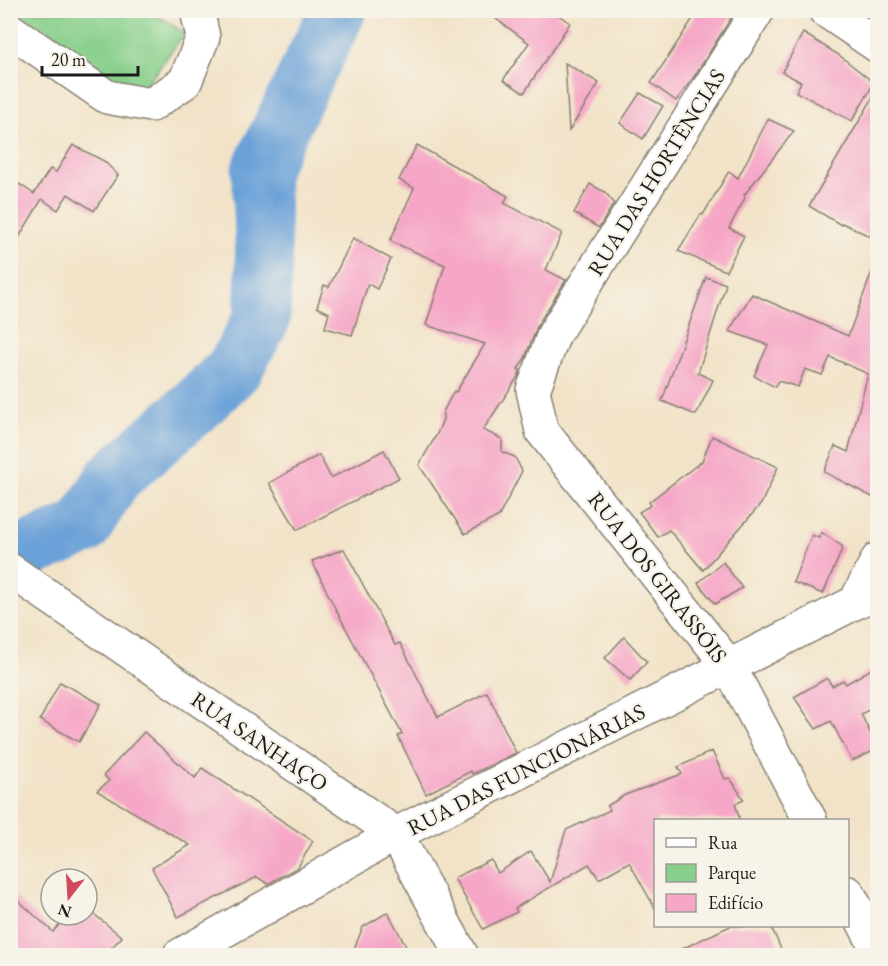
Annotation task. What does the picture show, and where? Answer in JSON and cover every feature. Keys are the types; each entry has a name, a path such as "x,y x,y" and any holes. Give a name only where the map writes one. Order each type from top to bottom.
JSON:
{"street":[{"path":"10,30 107,97 151,105 185,81 203,37 197,10"},
{"name":"RUA DAS HORTÊNCIAS","path":"554,334 758,10"},
{"path":"825,10 878,46"},
{"name":"RUA DOS GIRASSÓIS","path":"554,334 533,390 542,431 729,666 809,819"},
{"path":"867,596 878,559"},
{"name":"RUA SANHAÇO","path":"23,579 396,834 462,956"},
{"name":"RUA DAS FUNCIONÁRIAS","path":"179,956 396,834 867,596"},
{"path":"849,895 878,950"}],"green space":[{"path":"10,11 151,11 185,33 136,99 11,16"}],"building":[{"path":"484,10 560,10 557,14 570,23 524,93 503,80 529,43"},
{"path":"686,10 736,10 696,74 676,101 651,83 694,17"},
{"path":"803,33 839,55 874,83 852,121 796,92 801,82 782,72"},
{"path":"565,63 599,83 569,131"},
{"path":"878,89 878,240 842,223 841,225 809,206"},
{"path":"640,93 663,106 643,139 620,123"},
{"path":"768,119 794,131 744,195 745,198 729,228 744,236 726,271 678,251 729,171 738,178"},
{"path":"73,145 104,161 118,175 94,211 68,194 58,210 42,199 10,252 10,178 34,194 50,169 56,172"},
{"path":"417,145 508,196 504,203 562,233 546,270 566,280 538,324 525,358 518,369 520,370 519,375 483,430 502,439 502,452 515,457 522,471 499,516 465,534 419,465 437,434 443,419 443,412 454,391 456,392 485,344 426,325 445,265 390,241 414,188 399,180"},
{"path":"590,184 605,192 614,203 599,228 574,213"},
{"path":"353,238 391,259 377,289 368,284 352,335 325,328 329,313 317,307 324,285 329,287"},
{"path":"875,264 878,264 878,500 824,472 835,446 848,452 868,374 830,357 822,375 805,369 798,387 778,381 775,387 754,376 768,345 729,331 752,294 848,336"},
{"path":"706,277 726,284 698,373 713,380 696,415 662,401"},
{"path":"712,436 778,467 761,504 703,570 669,530 658,537 639,512 651,505 649,502 702,461"},
{"path":"384,450 399,478 297,530 269,483 319,455 331,478"},
{"path":"821,532 843,547 823,594 793,582 812,535 819,538"},
{"path":"344,549 395,645 400,643 438,717 487,692 516,753 472,774 471,771 426,794 398,736 402,734 312,561"},
{"path":"723,562 742,588 715,604 698,583"},
{"path":"624,637 647,662 630,680 605,658"},
{"path":"878,665 878,705 861,714 878,749 852,761 831,721 816,729 794,697 827,678 832,686 843,680 846,684"},
{"path":"60,682 101,704 79,742 40,720"},
{"path":"144,732 195,778 202,768 313,841 298,867 268,884 257,877 178,917 152,868 190,845 97,791 109,781 104,775"},
{"path":"712,751 725,779 730,778 744,800 735,804 740,819 654,819 654,906 629,862 599,879 589,864 515,908 517,912 483,929 454,878 491,860 498,873 531,851 550,882 566,830 610,810 607,806 625,795 682,774 678,767"},
{"path":"10,893 39,919 39,927 47,927 53,932 57,927 99,927 99,918 122,937 103,956 10,956"},
{"path":"388,912 411,956 351,956 363,927"},
{"path":"728,927 771,927 784,956 667,956"}],"waterway":[{"path":"10,560 83,527 114,477 234,369 262,319 264,265 260,170 338,10"}]}
